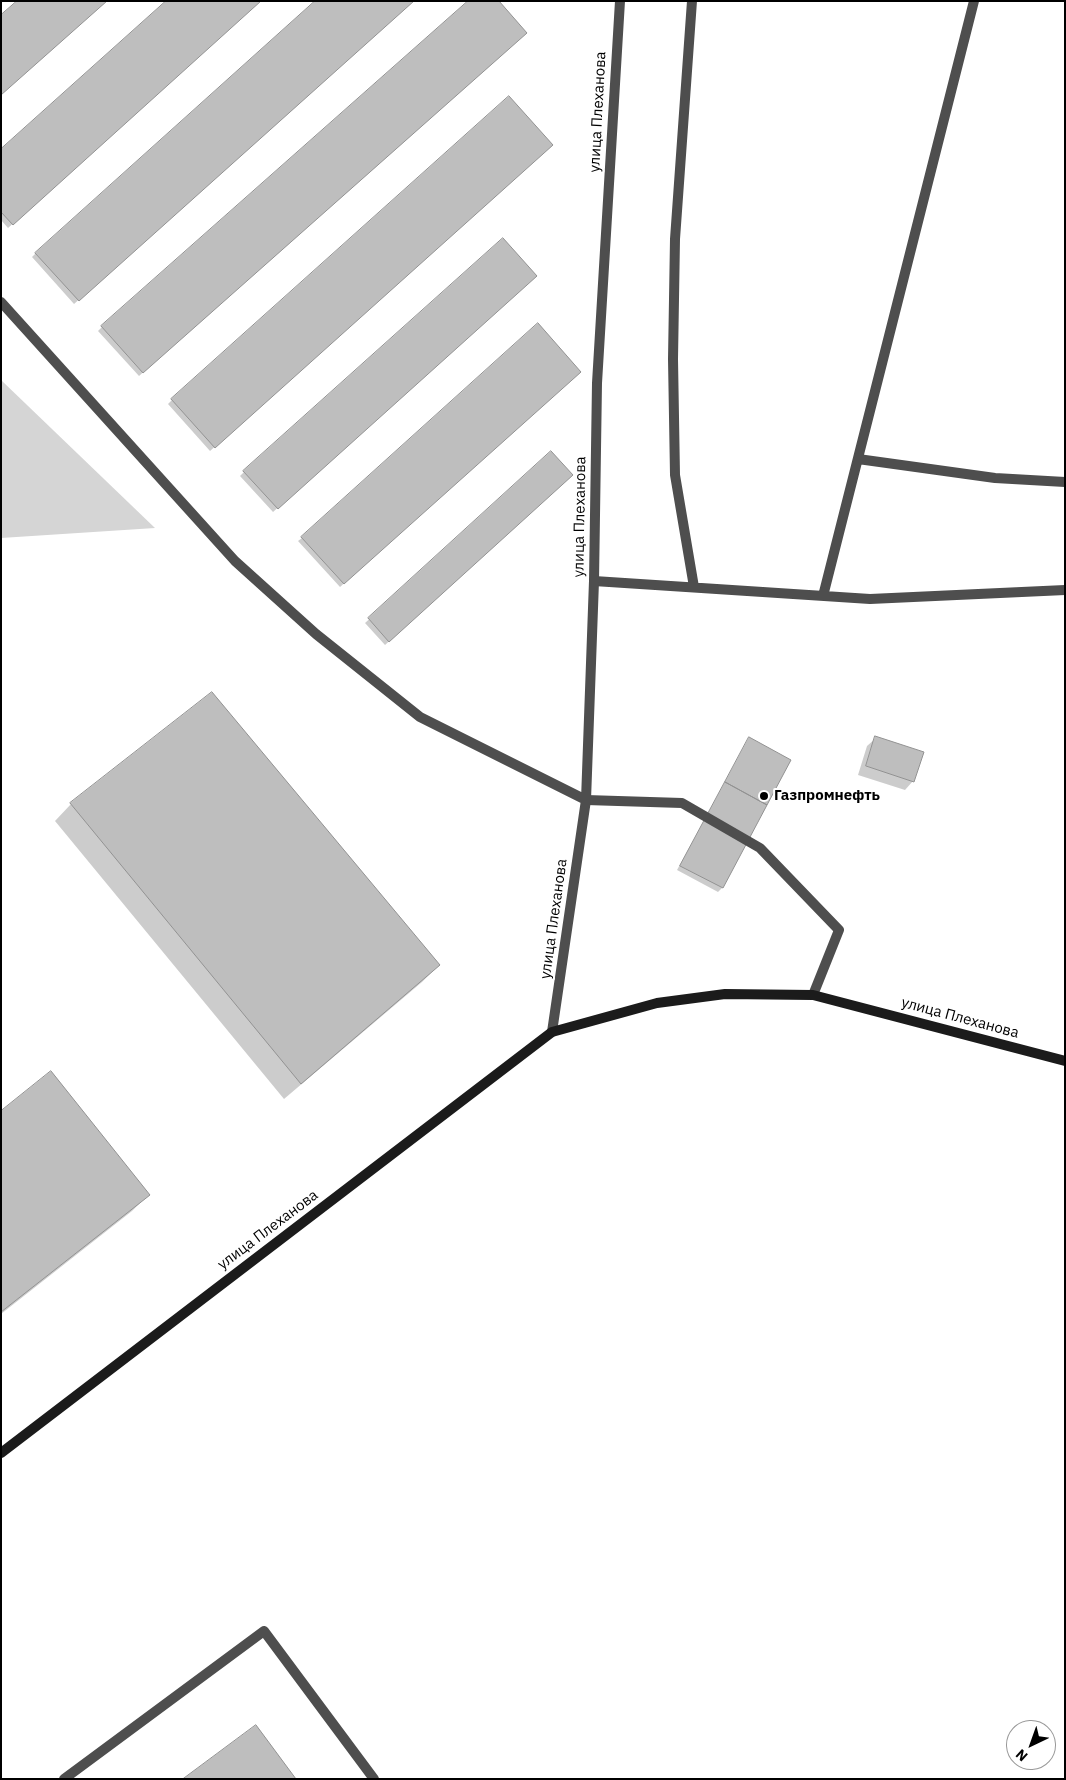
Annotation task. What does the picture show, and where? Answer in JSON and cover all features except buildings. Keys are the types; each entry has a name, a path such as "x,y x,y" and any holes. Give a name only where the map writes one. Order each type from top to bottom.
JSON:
{"main road":[{"name":"улица Плеханова","path":"1,1453 552,1032 657,1003 676,1000 725,994 813,995 1065,1061"}],"street":[{"name":"улица Плеханова","path":"552,1032 586,800 594,581 597,383 620,1"},
{"path":"692,1 675,239 672,359 675,476 694,587"},
{"path":"823,596 974,1"},
{"path":"1,302 235,561 316,634 420,717 586,800 682,803 760,848 839,930 813,995"},
{"path":"858,459 995,478 1065,482"},
{"path":"594,581 870,599 1065,590"},
{"path":"64,1779 264,1631 374,1779"}],"shaded area":[{"path":"1,380 155,528 1,538"}],"place":[{"name":"Газпромнефть","path":"764,796"}]}
